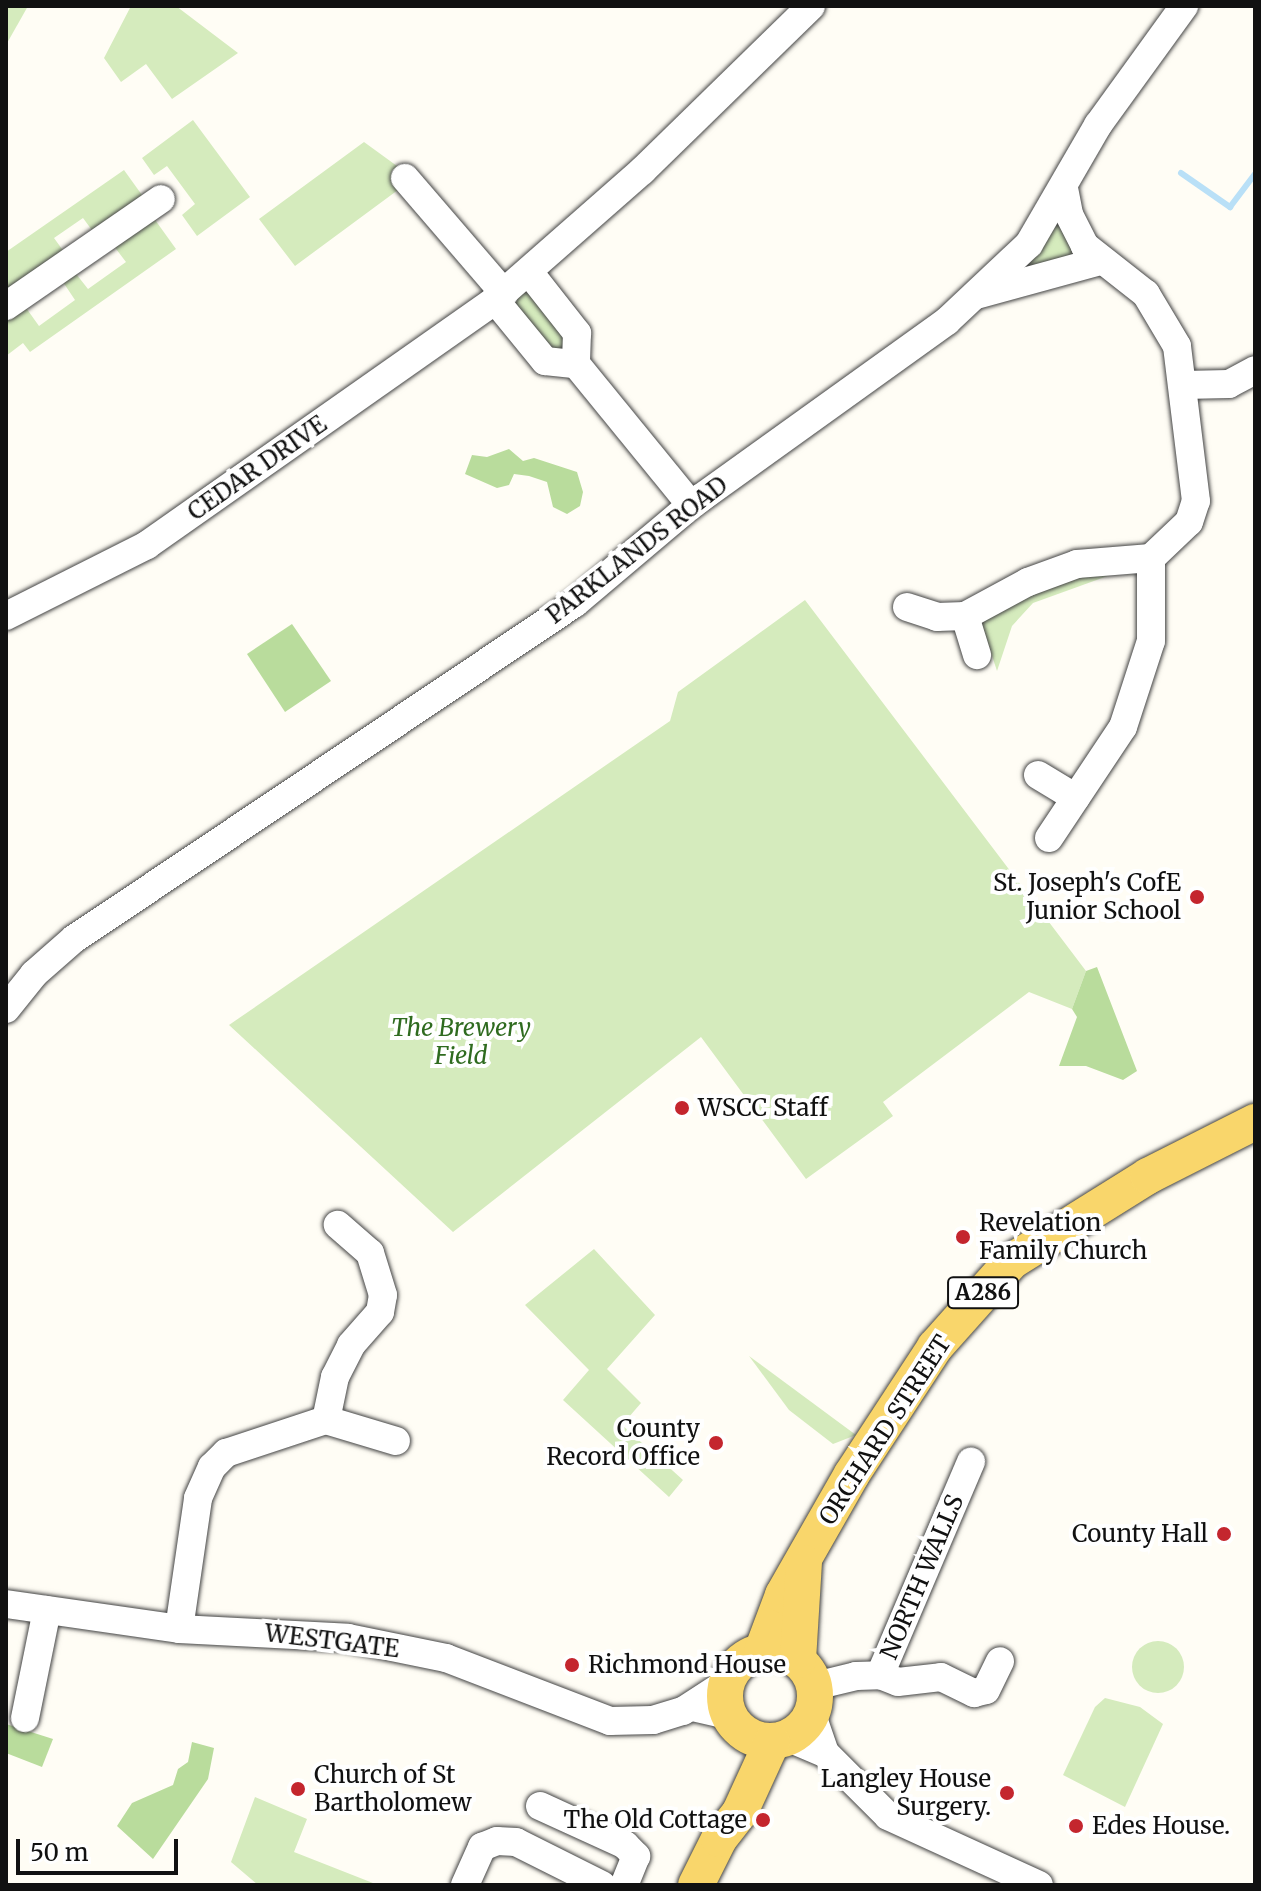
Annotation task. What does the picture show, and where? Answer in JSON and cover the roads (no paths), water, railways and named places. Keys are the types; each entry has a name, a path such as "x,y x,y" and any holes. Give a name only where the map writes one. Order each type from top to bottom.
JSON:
{"main road":[{"name":"ORCHARD STREET","path":"762,1651 783,1595 852,1474 935,1347 1012,1261 1148,1176 1255,1122"},
{"name":"ORCHARD STREET","path":"773,1708 804,1563"},
{"path":"762,1651 773,1708 739,1662 762,1651"},
{"name":"A286","path":"696,1885 719,1839 740,1812 773,1708"}],"street":[{"name":"CEDAR DRIVE","path":"6,616 147,545 500,296 713,104 811,6"},
{"name":"PARKLANDS ROAD","path":"6,1009 34,974 74,939 575,603 691,505 947,321 1029,244 1098,125 1184,6"},
{"path":"405,178 500,296 545,361 576,364"},
{"path":"907,607 937,617 965,616 1028,582 1077,564 1151,558 1194,513 1177,346 1162,313 1126,273 1100,261 1085,246 1069,214 1064,188"},
{"path":"6,306 161,199"},
{"path":"976,295 1100,261"},
{"path":"529,272 577,333 576,364 691,505"},
{"path":"1183,385 1229,384 1255,370"},
{"path":"1049,838 1123,727 1136,692 1151,641 1151,558"},
{"path":"965,616 977,655"},
{"path":"1038,775 1076,798"},
{"path":"326,1420 335,1377 351,1345 380,1312 383,1295 370,1253 338,1225"},
{"path":"179,1629 198,1498 212,1467 243,1445 326,1420 396,1441"},
{"name":"NORTH WALLS","path":"773,1708 880,1675 971,1462"},
{"name":"WESTGATE","path":"6,1604 179,1629 348,1638 400,1648 502,1678 610,1721 653,1720 693,1707 773,1708"},
{"path":"25,1718 47,1610"},
{"path":"880,1675 898,1682 941,1677 974,1693 986,1690 1000,1661"},
{"path":"773,1708 825,1753 888,1816 1039,1885"},
{"path":"540,1806 625,1845 636,1856 624,1885"},
{"path":"465,1885 482,1847 497,1841 516,1842 602,1885"}],"waterway":[{"path":"1181,173 1230,207 1255,174"}],"place":[{"name":"St. Joseph's CofE Junior School","path":"1197,897"},
{"name":"WSCC Staff","path":"682,1108"},
{"name":"Revelation Family Church","path":"963,1237"},
{"name":"County Record Office","path":"716,1443"},
{"name":"County Hall","path":"1224,1534"},
{"name":"Richmond House","path":"572,1665"},
{"name":"Church of St Bartholomew","path":"298,1789"},
{"name":"Langley House Surgery.","path":"1007,1793"},
{"name":"The Old Cottage","path":"763,1820"},
{"name":"Edes House.","path":"1076,1826"}],"park label":[{"name":"The Brewery Field","path":"461,1042"}]}
